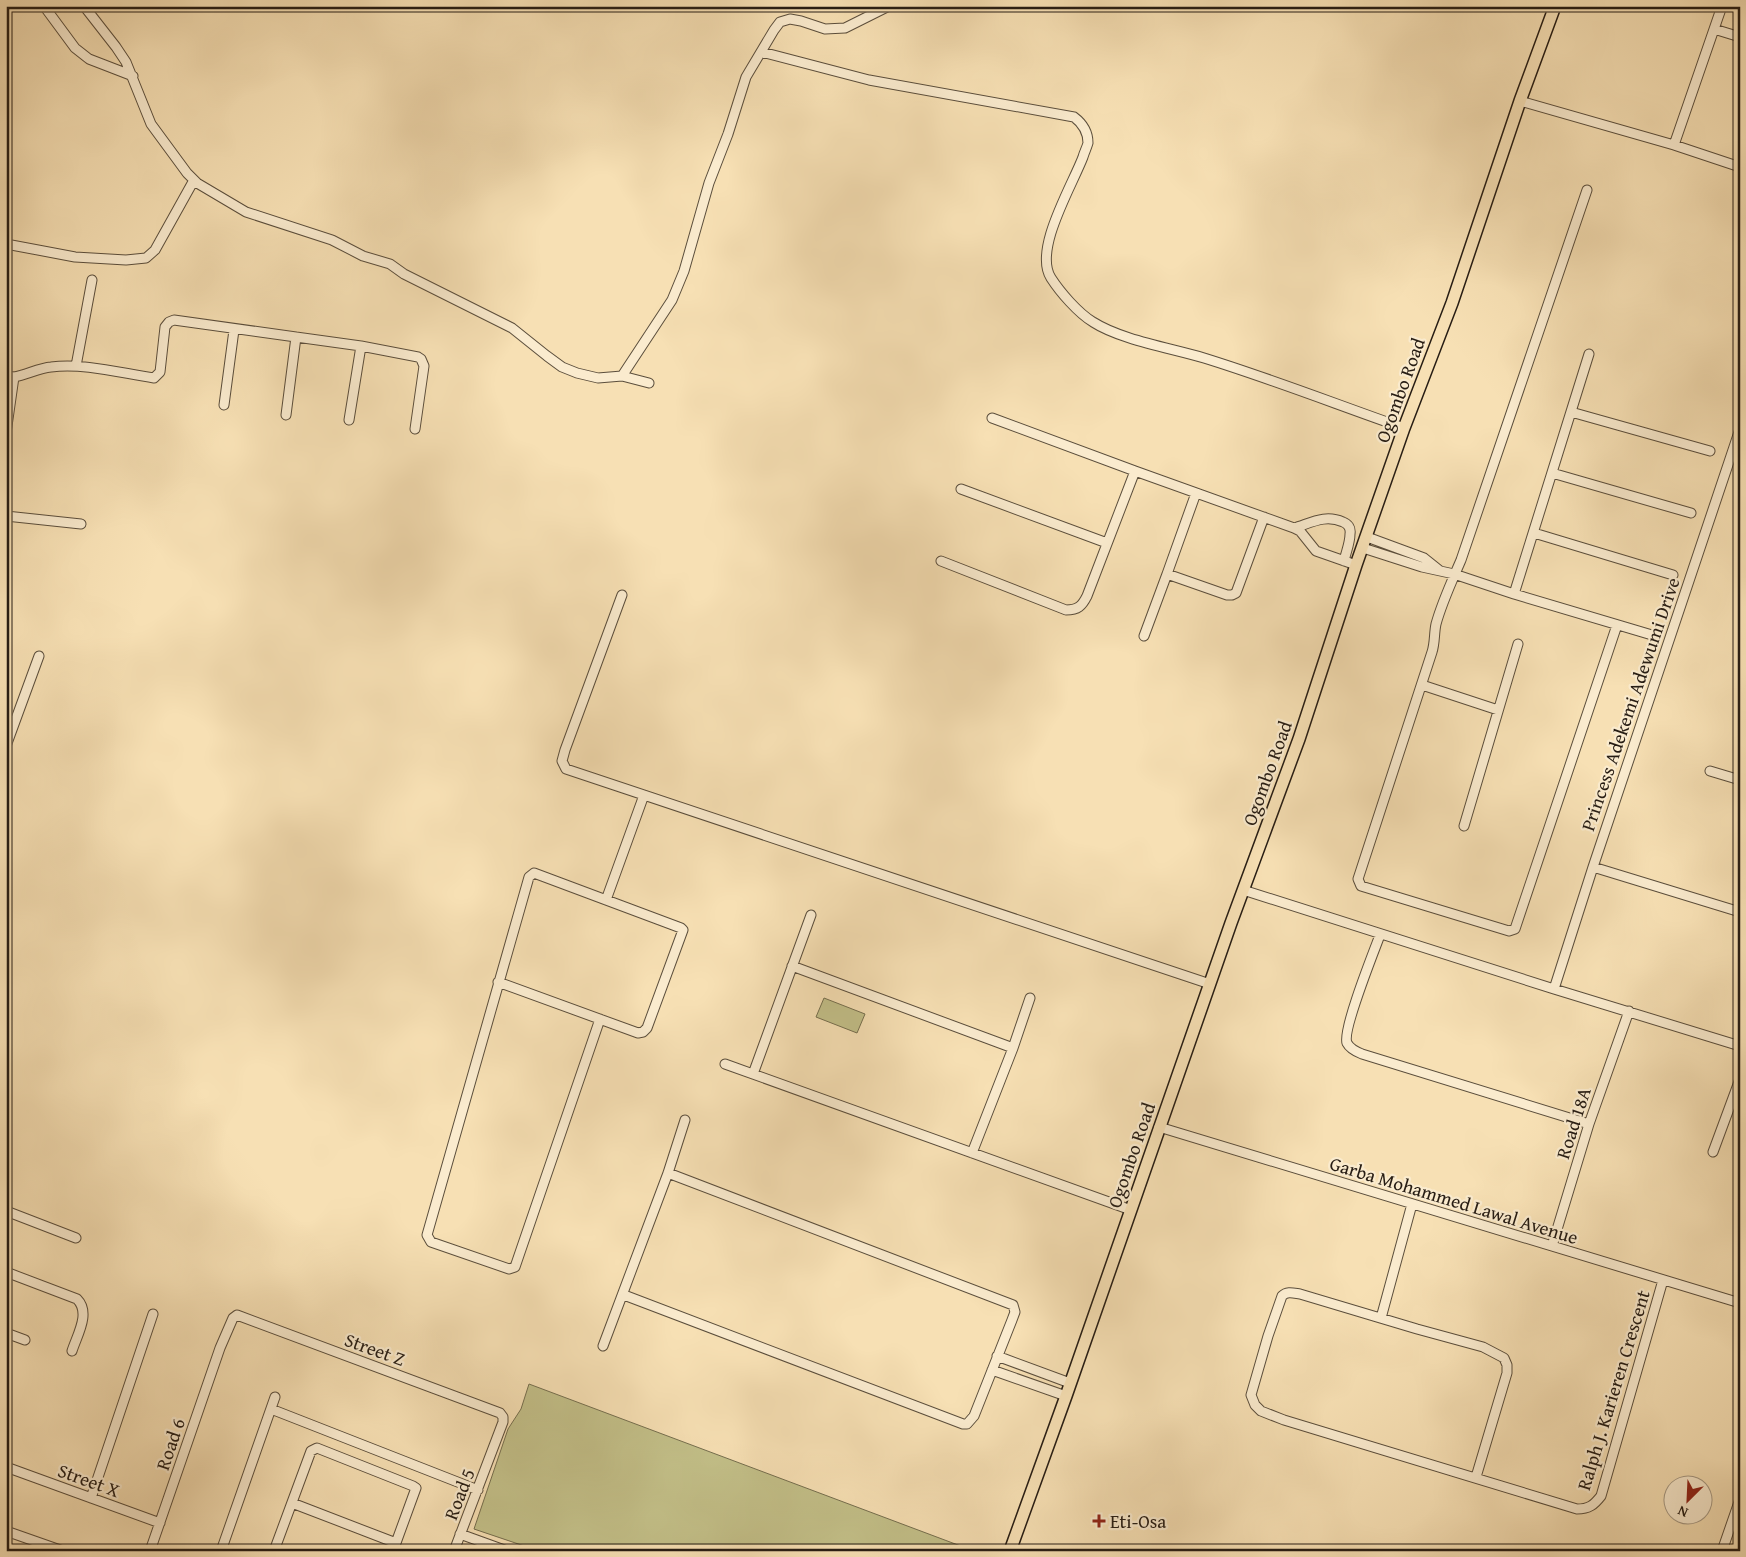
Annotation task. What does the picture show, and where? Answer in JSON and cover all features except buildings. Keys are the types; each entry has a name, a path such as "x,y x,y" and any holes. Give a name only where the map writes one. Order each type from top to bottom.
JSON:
{"main road":[{"name":"Ogombo Road","path":"1010,1551 1243,890 1299,739 1356,565 1404,428 1452,303 1520,101 1555,6"}],"street":[{"path":"44,6 75,48 89,58 133,76"},
{"path":"84,6 116,46 133,76 151,124 194,180 202,187 246,212 332,240 363,256 390,264 409,276 512,328 562,367 576,373 598,378 622,376 649,383"},
{"path":"622,376 628,364 672,300 684,271 709,183 728,134 746,77 774,30 780,22 786,19 795,19 826,29 845,28 889,6"},
{"path":"1674,146 1722,6"},
{"path":"1714,29 1740,37"},
{"path":"762,52 869,80 1074,117 1081,122 1086,131 1088,143 1079,168 1054,222 1046,266 1050,276 1062,292 1092,322 1118,334 1205,358 1404,428"},
{"path":"1520,101 1740,167"},
{"path":"6,244 76,257 126,260 146,258 155,250 194,180"},
{"path":"1587,190 1464,552 1454,574 1436,627 1435,643 1358,882 1366,889 1512,931 1517,926 1617,625"},
{"path":"76,366 92,280"},
{"path":"6,433 10,377 48,367 76,366 154,378 160,372 166,327 169,322 174,320 234,330 361,346 418,357 424,366 415,429"},
{"path":"224,405 234,330"},
{"path":"286,415 296,337"},
{"path":"349,420 361,346"},
{"path":"1514,594 1589,354"},
{"path":"1571,412 1710,451"},
{"path":"992,418 1294,528 1300,532 1316,551 1356,565"},
{"name":"Princess Adekemi Adewumi Drive","path":"1554,989 1740,429"},
{"path":"941,561 1066,610 1076,610 1082,605 1087,596 1135,471"},
{"path":"1552,473 1691,513"},
{"path":"961,489 1107,543"},
{"path":"1144,636 1196,493"},
{"path":"6,516 81,524"},
{"path":"1167,574 1232,596 1238,589 1264,517"},
{"path":"1294,528 1326,518 1336,519 1347,524 1350,529 1350,535 1344,561"},
{"path":"1534,533 1673,575"},
{"path":"1367,537 1424,558 1439,571"},
{"path":"1363,548 1422,568 1454,574 1652,635"},
{"path":"622,595 563,756 562,764 569,770 1210,984"},
{"path":"1464,826 1518,644"},
{"path":"6,746 39,656"},
{"path":"1422,685 1498,710"},
{"path":"1710,771 1740,780"},
{"path":"606,900 644,796"},
{"path":"1593,867 1740,912"},
{"path":"498,982 600,1019 638,1033 643,1032 647,1028 683,933 681,928 534,873 531,874 498,982 427,1235 431,1242 509,1269 515,1266 600,1019"},
{"path":"1243,890 1380,935 1740,1046"},
{"path":"753,1074 811,915"},
{"path":"1380,935 1350,1022 1346,1040 1348,1045 1362,1054 1589,1124"},
{"path":"792,966 1013,1048"},
{"path":"972,1153 1013,1048 1030,998"},
{"name":"Road 18A","path":"1552,1246 1589,1124 1629,1012"},
{"path":"725,1064 1131,1210"},
{"path":"1713,1152 1740,1079"},
{"path":"603,1346 668,1173 685,1120"},
{"name":"Garba Mohammed Lawal Avenue","path":"1159,1127 1740,1303"},
{"path":"624,1294 963,1424 967,1424 974,1416 1015,1312 1012,1305 668,1173"},
{"path":"1381,1318 1412,1204"},
{"path":"6,1211 76,1238"},
{"path":"6,1272 77,1299 82,1304 84,1312 72,1351"},
{"name":"Ralph J. Karieren Crescent","path":"1476,1477 1507,1373 1507,1365 1504,1358 1483,1347 1300,1294 1285,1293 1276,1308 1254,1380 1251,1395 1255,1405 1261,1411 1284,1420 1578,1508 1588,1508 1597,1502 1601,1496 1663,1280"},
{"path":"91,1498 153,1314"},
{"name":"Street Z","path":"220,1348 233,1318 237,1316 457,1396 500,1413 503,1417 493,1450"},
{"path":"6,1333 25,1340"},
{"name":"Road 6","path":"150,1551 220,1348"},
{"path":"998,1356 1070,1383"},
{"path":"992,1370 1066,1396"},
{"path":"221,1551 275,1397"},
{"path":"271,1409 478,1490"},
{"path":"274,1551 311,1451 314,1448 416,1488 394,1547 292,1503"},
{"name":"Road 5","path":"454,1551 493,1450"},
{"name":"Street X","path":"6,1467 160,1523"},
{"path":"1722,1551 1740,1500"},
{"path":"6,1531 63,1551"},
{"path":"460,1534 507,1551"}],"shaded area":[{"path":"824,998 865,1014 857,1033 816,1017"},
{"path":"529,1384 974,1551 539,1551 474,1529 508,1429 521,1409"}],"place":[{"name":"Eti-Osa","path":"1099,1521"}]}
